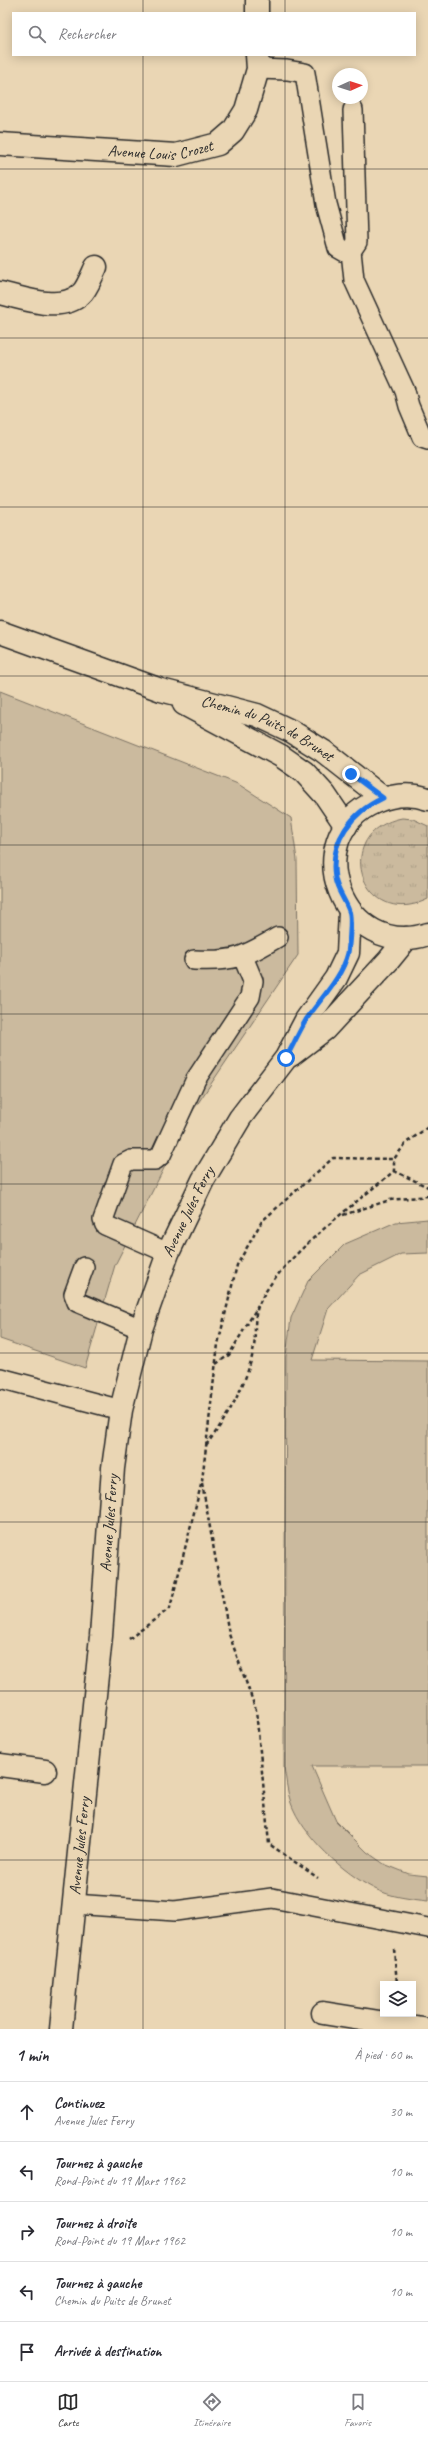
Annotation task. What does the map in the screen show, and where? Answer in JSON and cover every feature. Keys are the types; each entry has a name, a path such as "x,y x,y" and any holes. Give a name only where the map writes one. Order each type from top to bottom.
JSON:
{"street":[{"path":"257,0 257,12"},
{"name":"Avenue Louis Crozet","path":"0,144 176,155 218,144 233,131 246,110 257,62"},
{"path":"0,293 47,303 67,302 82,294 96,267"},
{"name":"Chemin du Puits de Brunet","path":"0,632 160,690 257,715 291,731 323,751 383,798"},
{"name":"Chemin du Puits de Brunet","path":"160,690 241,736 281,756 304,772 325,795 346,826"},
{"path":"428,799 402,795 383,798 369,805 346,826 338,842 334,877 340,896 350,912 375,932 391,937 407,938 428,934"},
{"name":"Avenue Jules Ferry","path":"60,2029 101,1636 113,1468 121,1410 141,1330 168,1253 203,1180 236,1124 286,1058 306,1020 336,978 348,953 350,912"},
{"name":"Avenue Jules Ferry","path":"286,1058 325,1029 389,960 407,938"},
{"path":"0,1765 45,1771"},
{"path":"323,2013 423,2029"}],"lane":[{"path":"257,62 305,73 326,204 338,248 345,252 351,251"},
{"path":"353,110 357,242 351,251 354,280 405,391 422,437 428,439"},
{"path":"194,960 218,961 243,957 278,937"},
{"path":"168,1253 104,1225 103,1220 123,1164 131,1160 155,1160 161,1155 196,1080 250,998 253,981 243,957"},
{"path":"84,1267 74,1294 77,1302 141,1330"},
{"path":"0,1378 121,1410"},
{"path":"73,1904 175,1911 272,1898 428,1928"}],"path":[{"path":"394,1171 394,1159 406,1143 428,1127"},
{"path":"101,1636 131,1639 170,1608 202,1481 218,1344 237,1265 262,1221 333,1158 394,1159"},
{"path":"394,1171 428,1186"},
{"path":"216,1364 229,1355 259,1303 284,1267 340,1216 394,1171"},
{"path":"340,1216 390,1200 428,1196"},
{"path":"206,1445 220,1427 248,1372 254,1346 259,1303"},
{"path":"202,1481 229,1634 256,1710 269,1844 322,1880"},
{"path":"392,1921 397,1981"}],"green space":[{"path":"0,691 238,784 291,818 297,860 298,955 194,1109 115,1265 85,1368 0,1339"},
{"path":"402,818 413,819 428,826 428,899 405,906 386,902 372,892 363,876 361,858 366,841 379,827"},
{"path":"428,1219 428,1253 401,1254 359,1275 328,1309 312,1360 428,1361 428,1766 312,1766 336,1821 367,1852 384,1864 409,1874 428,1876 428,1901 394,1896 381,1892 350,1874 338,1864 314,1840 296,1815 290,1799 284,1767 286,1357 291,1318 308,1281 345,1244 396,1222"}],"route":[{"path":"286,1058 306,1020 336,978 348,953 350,912 340,896 334,877 338,842 346,826 356,814 383,798 351,774"}]}
